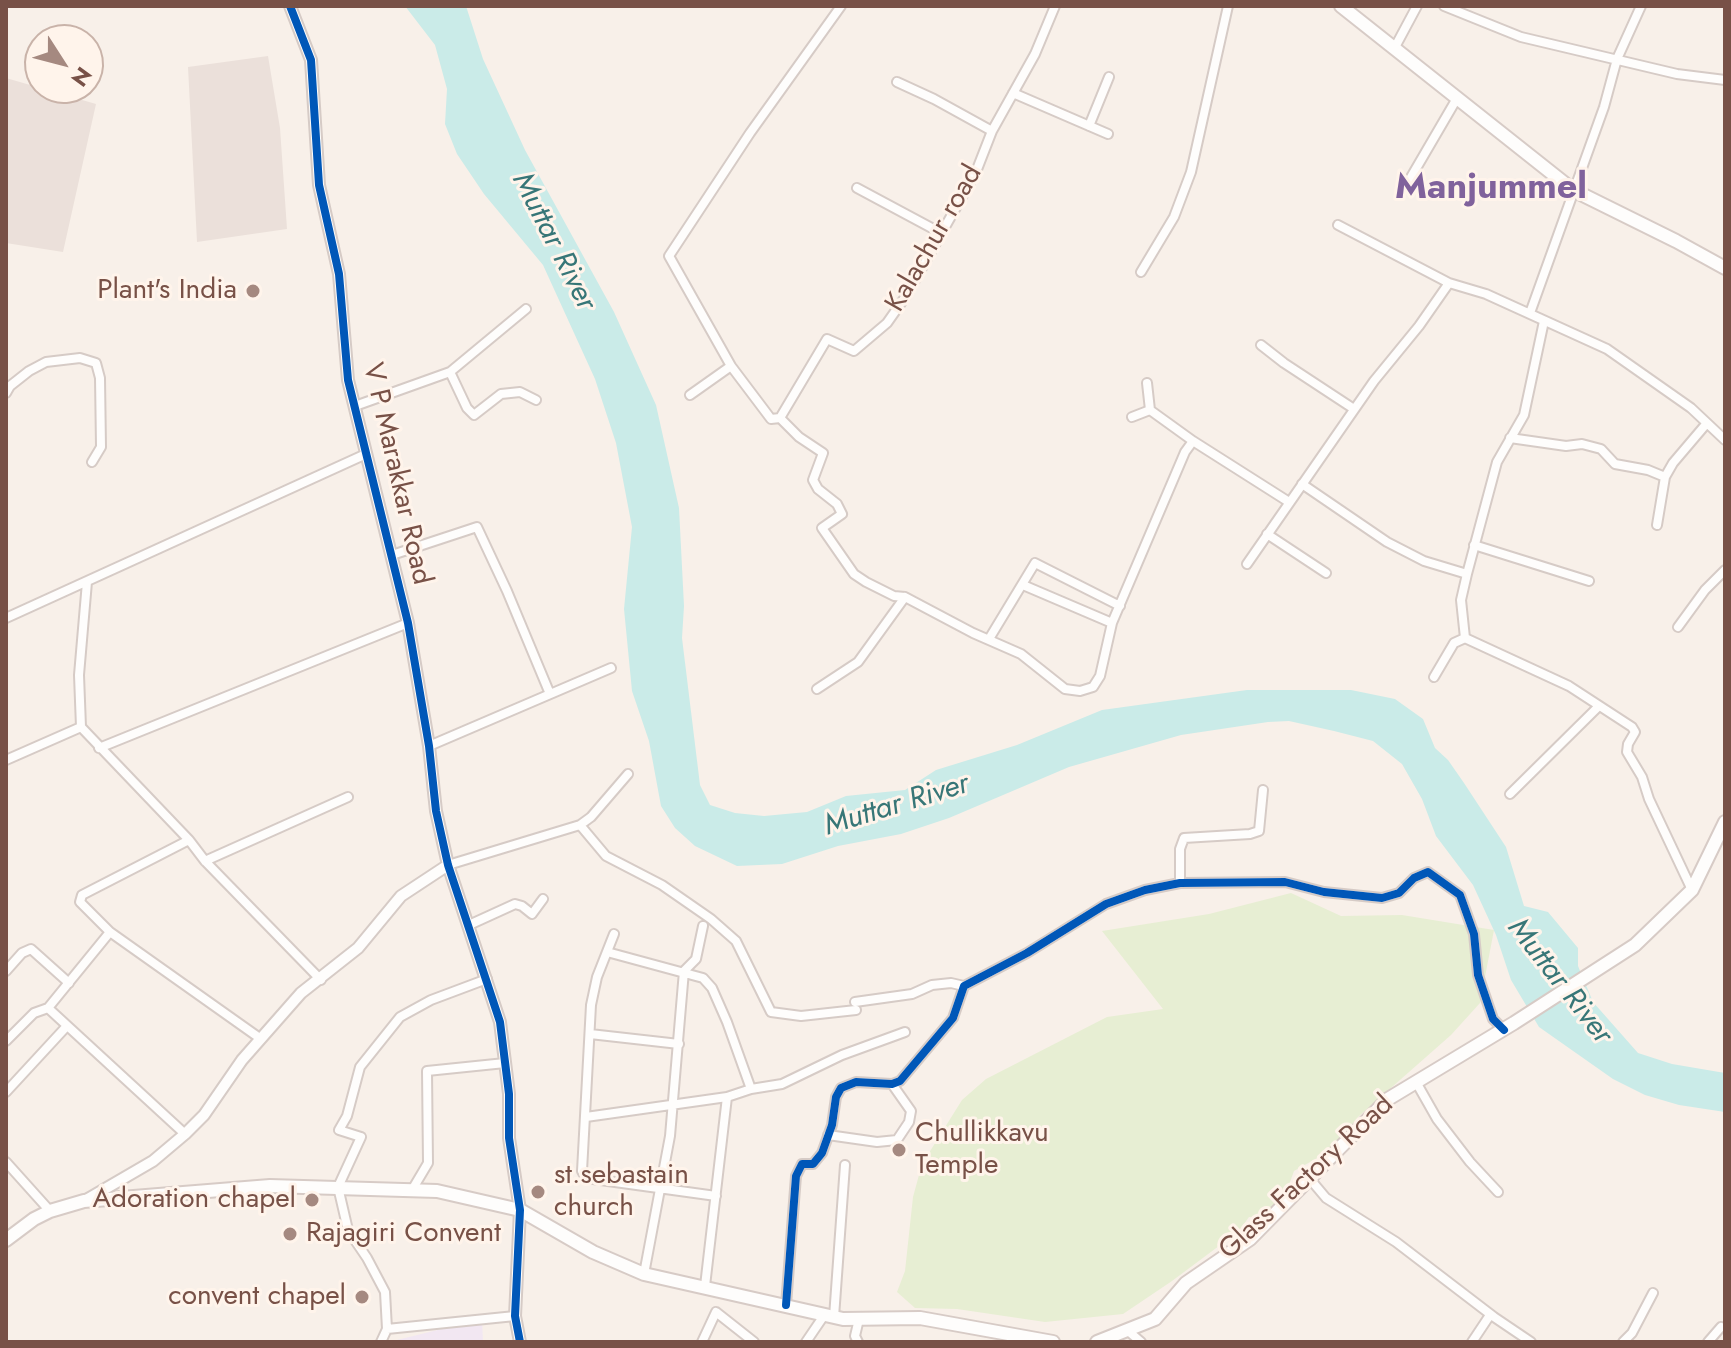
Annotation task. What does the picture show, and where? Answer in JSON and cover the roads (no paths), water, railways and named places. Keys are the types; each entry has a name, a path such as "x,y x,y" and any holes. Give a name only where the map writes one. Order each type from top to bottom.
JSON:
{"main road":[{"path":"1341,6 1573,190 1725,268"},
{"name":"Glass Factory Road","path":"1103,1341 1155,1319 1186,1283 1250,1239 1388,1099 1635,945 1692,890 1725,822"},
{"path":"11,1234 50,1211 84,1201 270,1186 437,1191 520,1210 593,1252 644,1274 830,1315 859,1319 920,1318 1053,1342"}],"street":[{"name":"V P Marakkar Road","path":"290,6 311,60 319,185 339,274 348,380 408,623 429,746 436,811 448,865 500,1022 509,1094 509,1138 520,1210 515,1316 520,1342"},
{"path":"841,6 750,133 669,256 731,366 771,419 780,418 799,437 823,453 813,480 818,489 837,504 842,514 822,528 854,574 894,596 905,597 1021,654 1065,689 1080,691 1093,687 1100,676 1112,623 1138,558 1185,452 1193,441"},
{"name":"Kalachur road","path":"780,418 827,339 854,351 887,323 906,296 976,172 992,131 1035,54 1055,6"},
{"path":"1141,272 1174,217 1191,172 1228,6"},
{"path":"1394,49 1417,6"},
{"path":"1444,6 1521,37 1677,74 1725,80"},
{"path":"1530,313 1604,107 1617,59 1641,6"},
{"path":"1089,126 1109,77"},
{"path":"897,82 992,131"},
{"path":"1013,93 1108,134"},
{"path":"1407,184 1456,100"},
{"path":"857,188 941,233"},
{"path":"1338,225 1449,283 1486,294 1607,349 1691,408 1725,440"},
{"path":"1247,564 1354,409 1449,283"},
{"path":"355,406 450,372 526,309"},
{"path":"1465,638 1461,600 1474,545 1497,462 1524,415 1544,321"},
{"path":"1261,345 1354,409"},
{"path":"6,393 29,371 46,362 80,358 96,363 100,378 101,447 92,462"},
{"path":"690,395 731,366"},
{"path":"450,372 467,408 474,415 501,394 520,392 536,400"},
{"path":"1147,383 1150,410 1289,502"},
{"path":"1132,417 1150,410"},
{"path":"1657,525 1665,477 1707,423"},
{"path":"1510,438 1566,446 1582,444 1601,449 1615,464 1648,470 1665,477"},
{"path":"6,618 366,454"},
{"path":"1302,484 1387,542 1424,561 1467,574"},
{"path":"392,555 477,527 550,694"},
{"path":"1267,534 1326,573"},
{"path":"1474,545 1589,581"},
{"path":"989,639 1035,563 1120,606"},
{"path":"1678,627 1705,590 1725,570"},
{"path":"87,582 79,675 81,727 321,980"},
{"path":"1023,585 1112,623"},
{"path":"817,689 858,662 905,597"},
{"path":"99,748 408,623"},
{"path":"1434,677 1454,643 1465,638 1569,686 1632,727 1635,732 1627,752 1642,777 1649,799 1692,890"},
{"path":"429,746 611,668"},
{"path":"1510,794 1599,706"},
{"path":"6,760 81,727"},
{"path":"84,1201 153,1161 185,1134 204,1115 242,1060 301,993 358,948 401,896 448,865 580,825 591,817 628,774"},
{"path":"1180,883 1180,849 1184,838 1259,831 1263,790"},
{"path":"205,861 348,797"},
{"path":"580,825 606,856 662,885 711,919 736,941 771,1012 801,1016 912,994 932,985 951,983 964,986 1027,953 1106,904 1145,890 1180,883 1285,882 1324,892 1382,898 1399,893 1414,878 1428,872 1460,895 1474,934 1478,975 1493,1019 1509,1026"},
{"path":"189,840 82,895 80,902 110,932 261,1039"},
{"path":"469,925 515,904 532,914 543,899"},
{"path":"644,1274 662,1188 684,971 696,959 703,926"},
{"path":"6,1041 34,1013 48,1008 110,932"},
{"path":"614,934 597,977 591,1005 582,1171 586,1178 716,1196"},
{"path":"6,971 22,953 31,949 69,983"},
{"path":"607,952 703,978 712,988 727,1022 751,1089"},
{"path":"381,1342 387,1329 385,1292 348,1230 338,1187 361,1137 339,1130 347,1116 360,1067 400,1017 431,1000 487,979"},
{"path":"786,1305 796,1176 802,1164 813,1164 822,1153 841,1088 856,1082 892,1084 900,1081 953,1018 964,986"},
{"path":"48,1008 185,1134"},
{"path":"6,1092 66,1027"},
{"path":"586,1117 727,1097 793,1081 842,1055 905,1032"},
{"path":"590,1034 679,1044"},
{"path":"412,1190 428,1163 427,1071 505,1063"},
{"path":"1416,1082 1437,1119 1498,1192"},
{"path":"828,1135 877,1142 897,1140 909,1122 911,1111 892,1084"},
{"path":"705,1286 727,1097"},
{"path":"6,1162 50,1211"},
{"path":"806,1342 830,1315 845,1165"},
{"path":"1310,1179 1326,1198 1396,1242 1490,1315 1531,1342"},
{"path":"702,1342 725,1291"},
{"path":"1623,1342 1632,1333 1653,1293"},
{"path":"716,1312 754,1342"},
{"path":"1472,1342 1490,1315"},
{"path":"387,1329 515,1316"},
{"path":"858,1342 855,1336 859,1319"},
{"path":"1708,1342 1721,1327"},
{"path":"1127,1330 1141,1342"}],"water":[{"name":"Muttar River","path":"405,6 466,6 483,59 525,150 614,312 656,405 679,508 684,606 682,638 700,785 710,805 735,813 764,816 807,812 846,796 905,790 936,770 1017,745 1102,710 1247,690 1351,690 1395,699 1423,719 1435,748 1448,760 1506,847 1524,906 1548,912 1578,948 1578,966 1593,1002 1638,1053 1672,1064 1725,1073 1725,1112 1679,1105 1645,1095 1613,1079 1539,1027 1511,980 1496,935 1473,885 1436,836 1422,799 1402,764 1373,741 1289,721 1181,735 1069,767 949,818 901,834 838,846 782,864 737,866 695,846 675,828 661,806 649,741 632,691 624,609 632,527 616,443 595,379 543,265 484,194 457,154 445,124 447,89 435,45"}],"place":[{"name":"Plant's India","path":"253,291"},
{"name":"Chullikkavu Temple","path":"899,1150"},
{"name":"st.sebastain church","path":"538,1192"},
{"name":"Adoration chapel","path":"312,1200"},
{"name":"Rajagiri Convent","path":"290,1234"},
{"name":"convent chapel","path":"362,1297"}],"district":[{"name":"Manjummel","path":"1491,189"}]}
